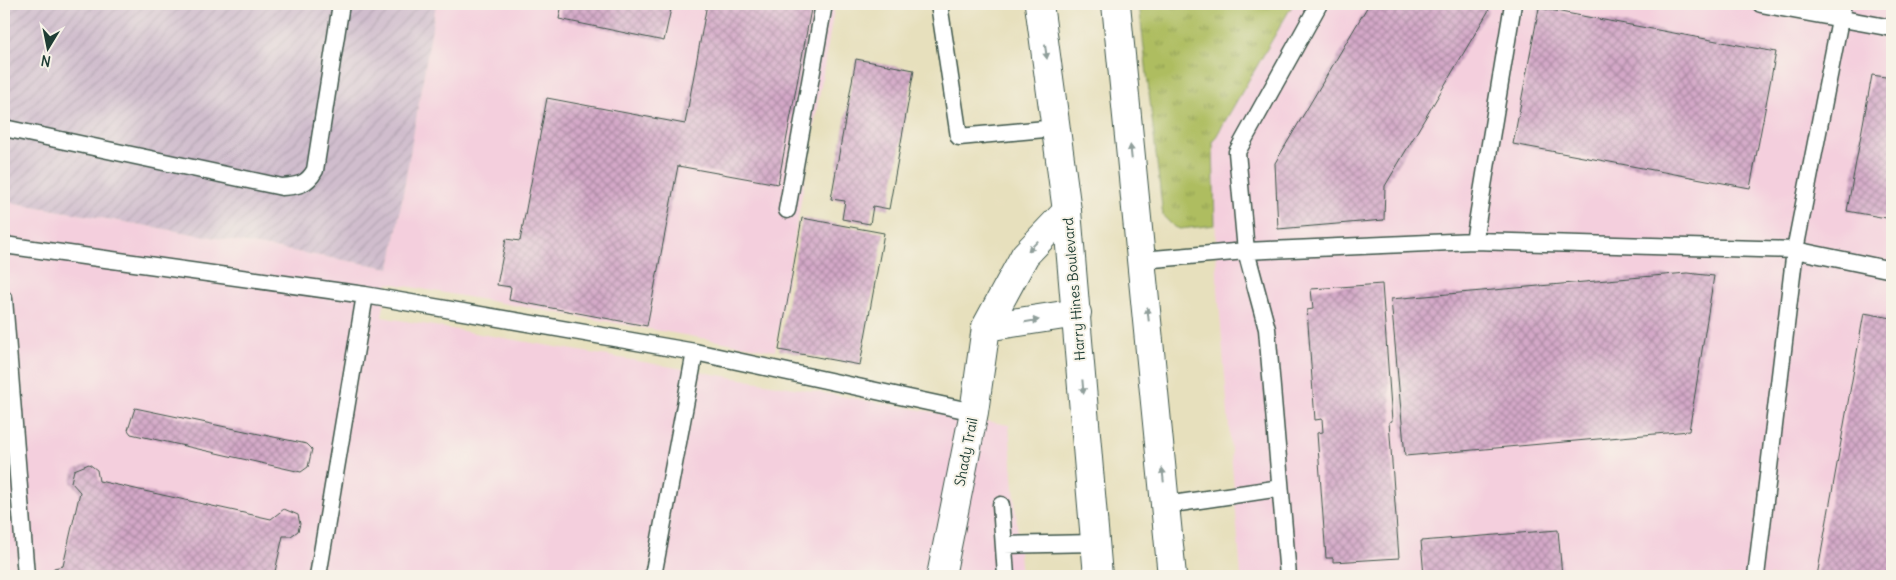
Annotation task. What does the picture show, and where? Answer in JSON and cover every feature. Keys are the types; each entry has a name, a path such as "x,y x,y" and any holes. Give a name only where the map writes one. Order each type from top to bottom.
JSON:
{"main road":[{"name":"Harry Hines Boulevard","path":"1039,4 1067,211 1098,576"},
{"path":"1116,4 1172,576"},
{"name":"Shady Trail","path":"941,576 974,412 986,327 1025,255 1067,211"},
{"path":"986,327 1076,313"}],"lane":[{"path":"4,128 282,187 300,185 310,178 315,170 341,4"},
{"path":"787,210 824,4"},
{"path":"940,4 959,137 1056,128"},
{"path":"1288,576 1267,329 1246,251 1237,152 1319,4"},
{"path":"1474,241 1513,4"},
{"path":"1761,4 1842,11 1892,28"},
{"path":"1756,576 1794,250 1842,11"},
{"path":"1142,260 1246,251 1474,241 1794,250 1892,270"},
{"path":"4,245 365,295 695,352 974,412"},
{"path":"318,576 365,295"},
{"path":"4,299 10,437 26,576"},
{"path":"653,576 695,352"},
{"path":"1166,505 1280,488"},
{"path":"1002,505 1006,576"},
{"path":"1004,545 1096,544"}],"shaded area":[{"path":"4,4 436,4 390,268 4,201"},
{"path":"436,4 835,4 775,351 388,283 382,317 1009,425 1021,576 4,576 4,201 390,268"},
{"path":"1293,4 1892,4 1892,576 1241,576 1217,278 1213,142"}],"green space":[{"path":"1139,4 1293,4 1213,142 1215,225 1180,229 1174,227 1163,216"}],"building":[{"path":"562,4 672,4 664,41 559,19"},
{"path":"707,4 812,4 778,184 678,166 647,326 509,300 511,287 497,285 506,239 520,241 547,98 685,124"},
{"path":"1369,4 1479,4 1489,10 1385,186 1384,220 1278,229 1275,163"},
{"path":"1539,8 1776,52 1750,188 1513,144"},
{"path":"856,59 914,70 889,209 873,206 870,224 842,219 845,201 831,199"},
{"path":"1872,75 1892,78 1892,219 1847,211"},
{"path":"802,218 884,233 860,365 779,350"},
{"path":"1687,273 1714,276 1689,431 1405,456 1391,299"},
{"path":"1382,284 1392,421 1389,422 1399,558 1333,562 1333,558 1326,558 1317,433 1323,432 1322,419 1315,420 1307,310 1313,309 1311,289"},
{"path":"1864,313 1892,318 1892,576 1817,576"},
{"path":"135,408 307,444 312,449 308,467 301,472 131,434 128,430"},
{"path":"89,464 97,470 99,481 271,519 284,509 298,515 300,524 298,531 291,536 283,536 274,576 48,576 54,568 63,566 80,492 71,482 74,470"},
{"path":"1558,530 1562,576 1424,576 1421,541"}]}
